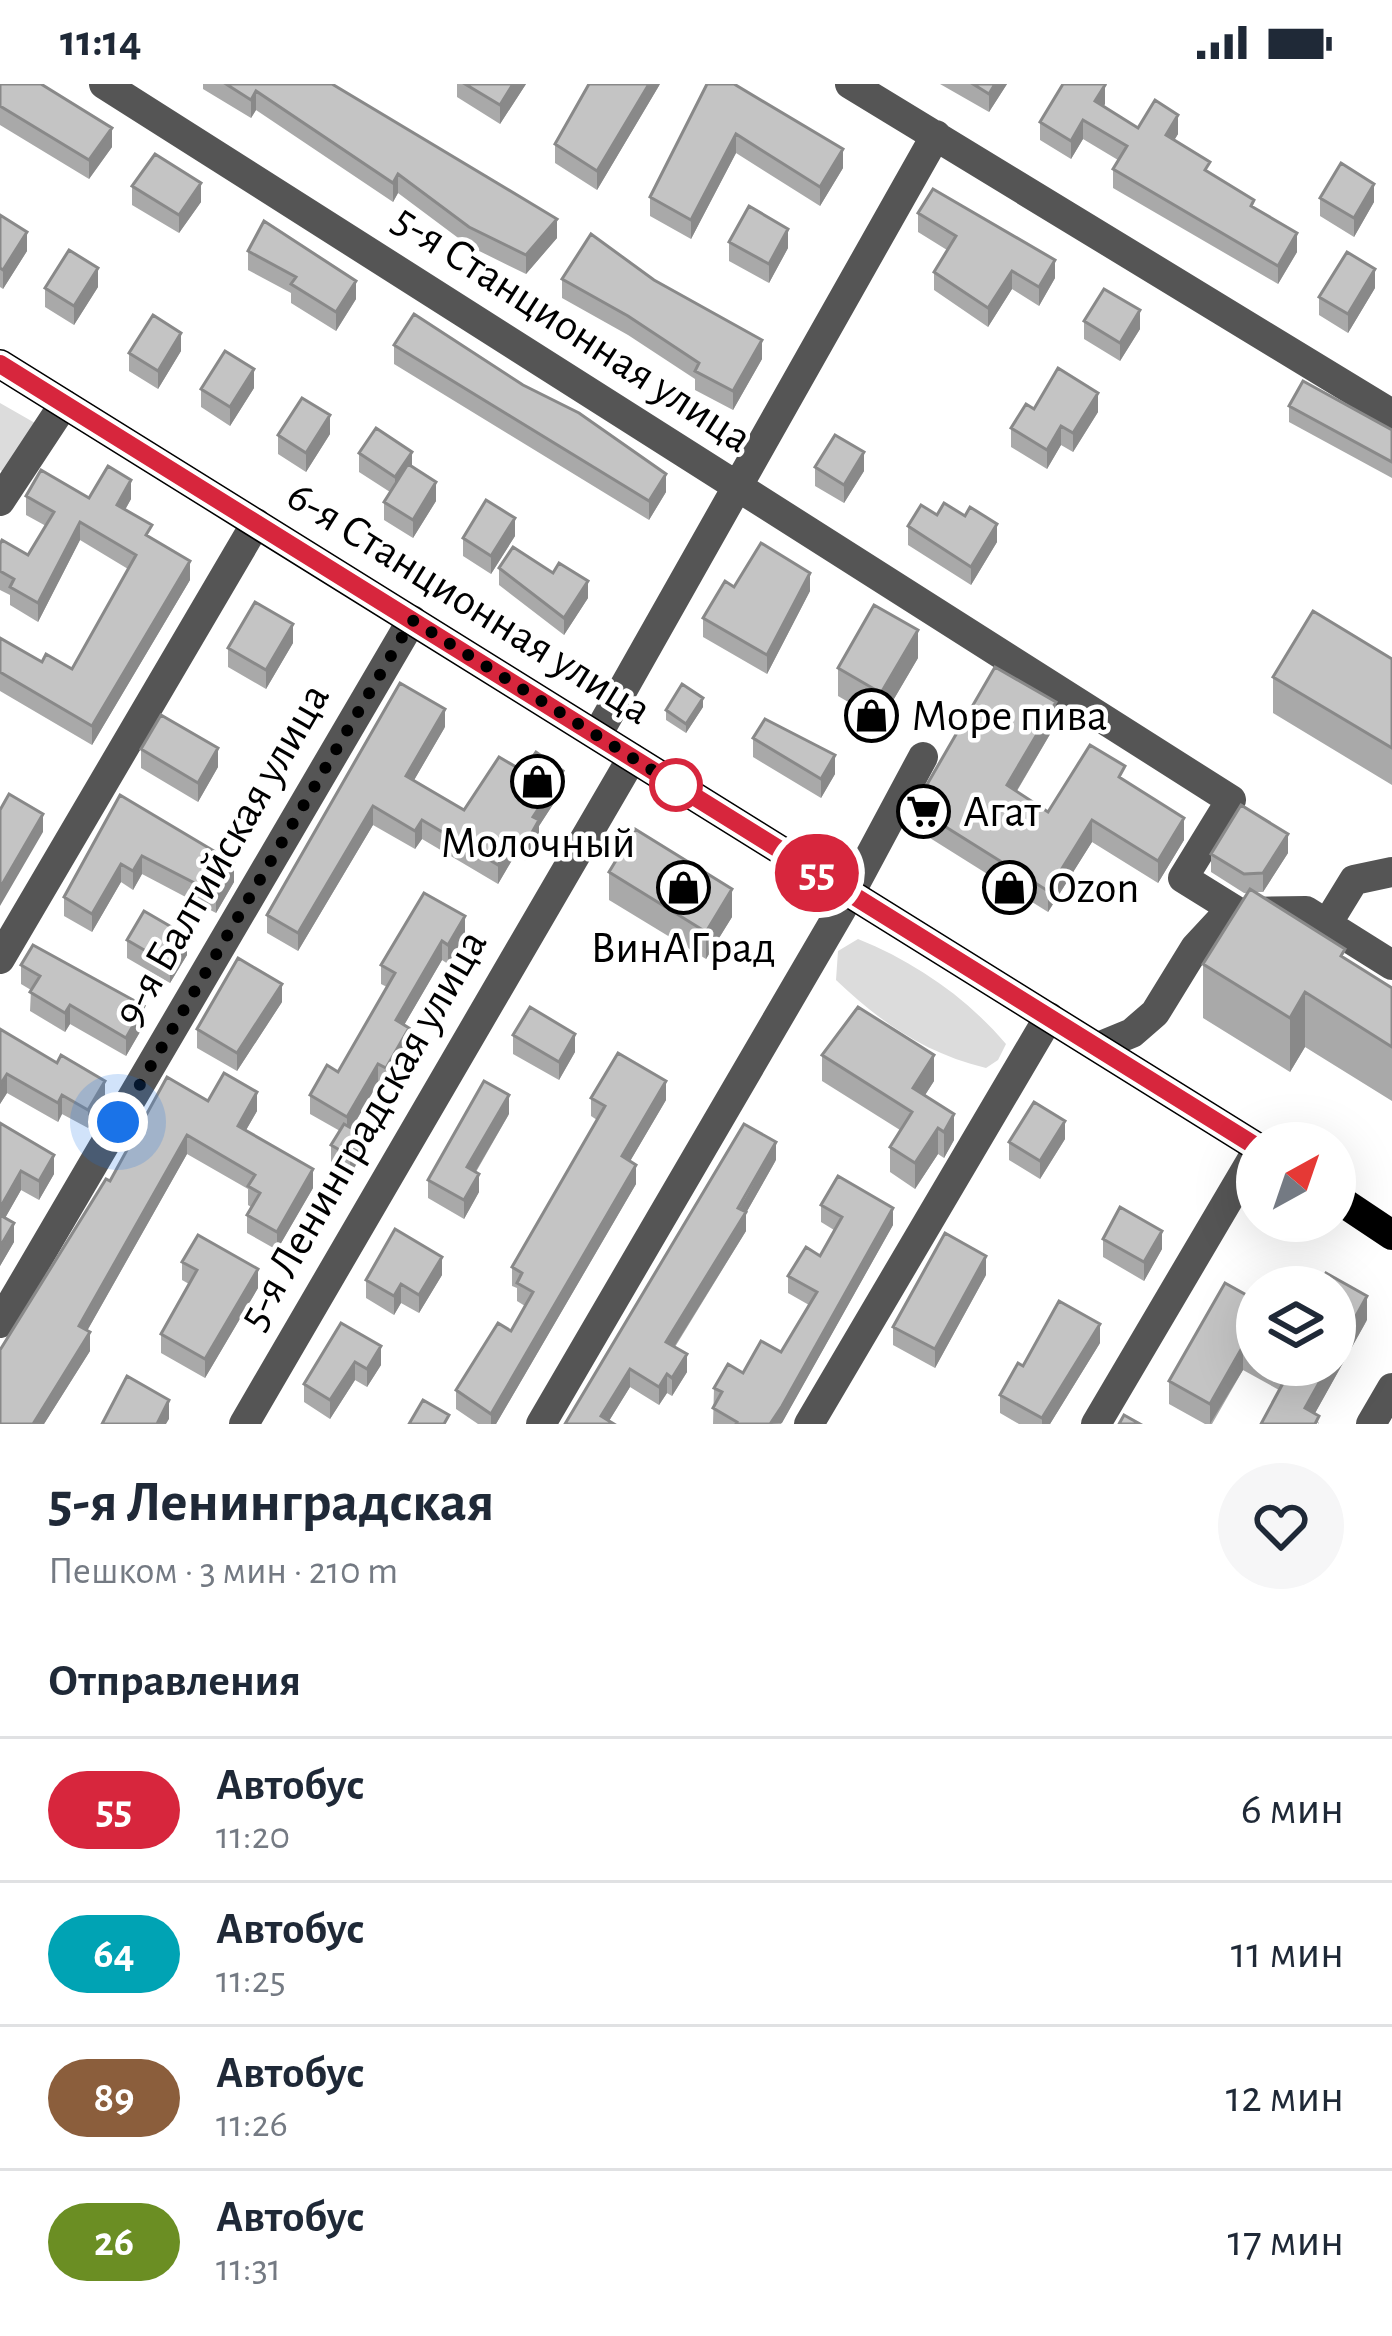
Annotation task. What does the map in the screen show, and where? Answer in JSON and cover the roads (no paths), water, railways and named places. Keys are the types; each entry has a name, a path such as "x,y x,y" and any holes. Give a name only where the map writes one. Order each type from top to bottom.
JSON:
{"main road":[{"name":"6-я Станционная улица","path":"0,364 1236,1136"},
{"path":"1356,1211 1392,1234"}],"street":[{"name":"5-я Станционная улица","path":"104,84 1231,800 1184,878 1241,914"},
{"path":"850,84 1392,414"},
{"path":"597,735 936,135"},
{"path":"0,501 64,404"},
{"path":"0,959 256,524"},
{"name":"9-я Балтийская улица","path":"0,1322 412,620"},
{"path":"541,1424 851,893 923,757"},
{"name":"5-я Ленинградская улица","path":"244,1424 632,758"},
{"path":"1327,924 1354,880 1392,872"},
{"path":"1098,1047 1132,1033 1155,1013 1195,948 1221,920 1241,914 1291,909 1327,924 1392,964"},
{"path":"809,1424 1049,1017"},
{"path":"1096,1424 1236,1185"},
{"path":"1371,1424 1392,1388"}],"place":[{"name":"Море пива","path":"872,716"},
{"name":"Молочный","path":"538,782"},
{"name":"Агат","path":"924,812"},
{"name":"ВинАГрад","path":"683,887"},
{"name":"Ozon","path":"1009,888"}]}
